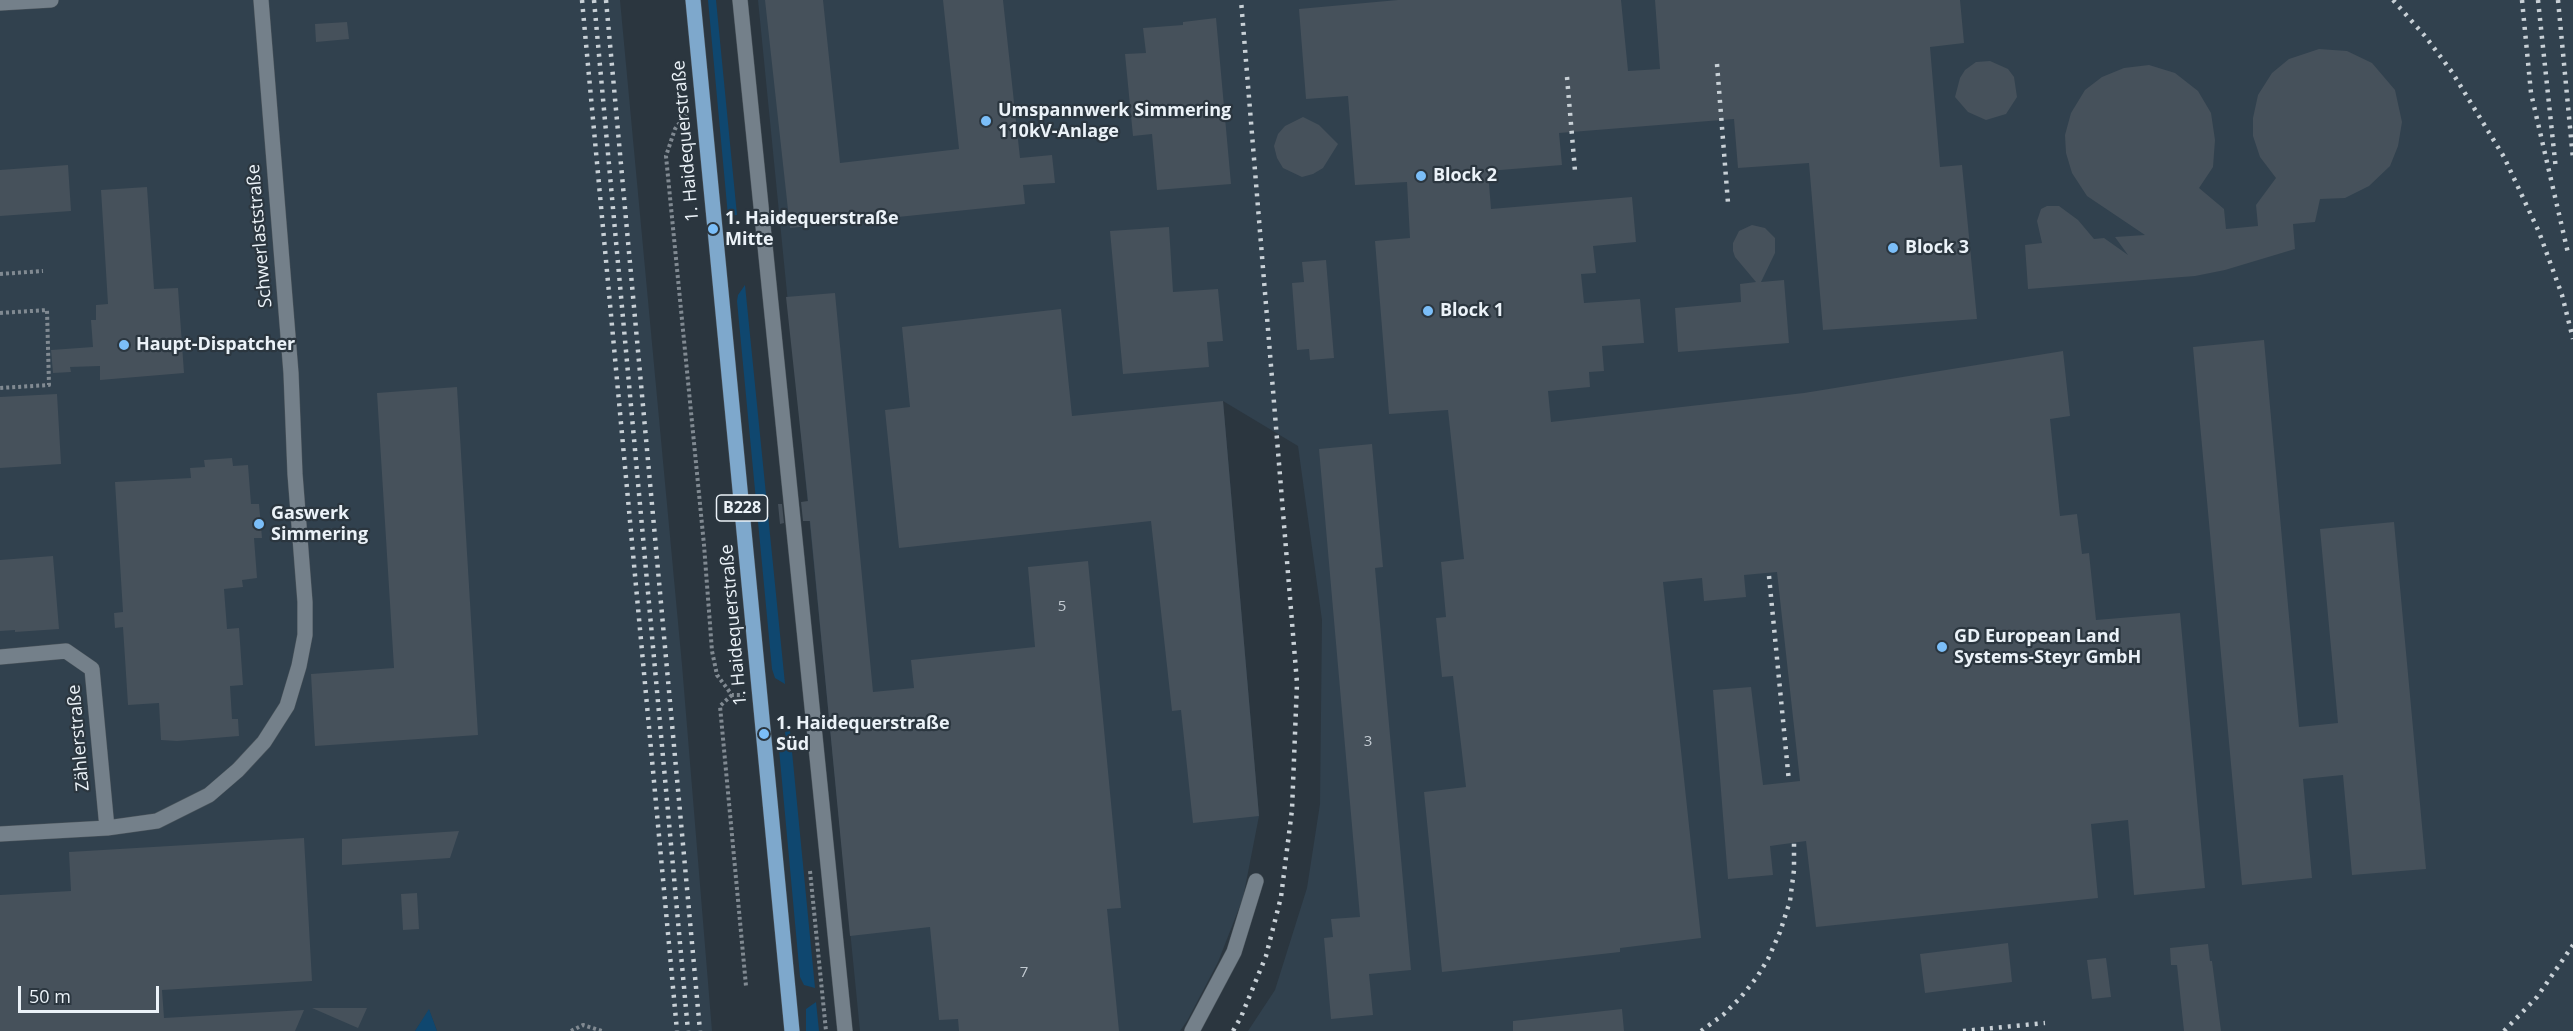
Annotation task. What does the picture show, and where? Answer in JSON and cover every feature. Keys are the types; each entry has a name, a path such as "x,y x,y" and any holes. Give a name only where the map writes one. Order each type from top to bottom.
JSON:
{"main road":[{"name":"1. Haidequerstraße","path":"693,0 792,1031"}],"lane":[{"path":"0,3 51,0"},
{"name":"Schwerlaststraße","path":"0,834 107,828 157,821 209,795 238,770 264,742 286,706 299,666 305,635 305,603 291,373 261,0"},
{"path":"740,0 845,1031"},
{"name":"Zählerstraße","path":"0,657 66,651 92,669 107,828"},
{"path":"1192,1031 1234,952 1256,881"}],"path":[{"path":"702,95 675,129 666,156 704,545 712,651 717,675 732,695"},
{"path":"0,274 43,271"},
{"path":"0,313 47,310 49,385 0,388"},
{"path":"746,986 720,706 732,695 760,695"},
{"path":"572,1031 583,1025 602,1031"}],"shaded area":[{"name":"Gaswerk Simmering","path":"0,0 620,0 682,665 712,1031 437,1031 429,1010 415,1031 0,1031"},
{"path":"708,0 716,0 737,215 728,216"},
{"path":"758,0 2573,0 2573,1031 1248,1031 1275,990 1307,888 1320,804 1322,620 1298,446 1223,401 1259,816 1243,898 1218,962 1187,1021 1180,1031 860,1031"},
{"path":"745,285 785,684 775,678 772,669 737,301"},
{"path":"790,731 815,988 804,985 800,977 779,749 787,748 785,732"},
{"path":"816,1002 819,1031 806,1031 806,1009"},
{"path":"429,1009 437,1031 415,1031"}],"building":[{"name":"Umspannwerk Simmering 110kV-Anlage","path":"765,0 823,0 840,163 959,149 943,0 1003,0 1020,158 1052,155 1055,183 1023,185 1025,204 790,228"},
{"name":"GD European Land Systems-Steyr GmbH","path":"1398,0 1621,0 1628,71 1660,69 1655,0 1960,0 1964,43 1930,47 1940,167 1962,165 1977,319 1823,330 1809,163 1738,168 1734,119 1559,133 1562,165 1488,171 1491,209 1632,197 1636,242 1593,246 1596,273 1581,274 1584,303 1640,299 1644,343 1602,346 1604,371 1589,372 1590,387 1548,391 1551,422 1804,393 2063,351 2070,416 2050,419 2060,516 2077,514 2082,554 2089,553 2096,620 2180,613 2205,888 2134,895 2128,820 2091,824 2098,898 1816,927 1806,841 1770,846 1773,875 1728,879 1713,690 1751,687 1763,785 1800,781 1777,572 1744,575 1746,597 1704,601 1702,578 1663,582 1701,938 1620,948 1620,952 1442,972 1424,792 1466,787 1453,676 1442,677 1436,618 1446,617 1441,562 1464,559 1448,410 1389,414 1375,241 1410,238 1407,182 1355,185 1348,96 1306,99 1299,9"},
{"path":"1216,18 1231,184 1157,190 1152,134 1133,136 1125,54 1146,53 1143,28 1183,25 1183,22"},
{"path":"347,22 349,39 316,42 315,24"},
{"path":"2319,49 2347,51 2372,63 2395,90 2402,122 2398,146 2390,166 2369,186 2345,198 2320,199 2315,222 2293,224 2295,249 2225,270 2195,276 2028,289 2025,245 2042,243 2037,221 2041,209 2047,206 2059,206 2078,220 2094,239 2104,238 2128,255 2115,237 2145,235 2087,196 2072,173 2066,153 2065,135 2071,113 2085,90 2102,77 2124,68 2149,65 2175,73 2198,91 2211,113 2215,140 2213,167 2199,188 2224,209 2226,229 2258,226 2256,205 2276,178 2260,157 2253,136 2253,118 2258,95 2272,73 2289,59"},
{"path":"1990,61 2008,69 2014,77 2017,97 2006,114 1986,120 1968,112 1955,97 1960,78 1965,70 1976,62"},
{"path":"1303,117 1319,125 1338,144 1323,168 1302,177 1283,168 1274,146 1278,134 1285,126"},
{"path":"68,165 71,211 0,216 0,170"},
{"path":"147,187 154,289 178,288 184,373 100,380 100,366 70,367 71,372 53,373 51,350 93,347 91,320 96,320 96,305 108,304 101,190"},
{"path":"1752,225 1765,228 1775,238 1775,253 1761,282 1784,280 1789,343 1678,352 1675,308 1741,302 1740,284 1756,282 1735,257 1733,251 1733,243 1739,231"},
{"path":"1169,227 1173,292 1218,289 1223,341 1207,342 1209,367 1123,374 1110,231"},
{"path":"1326,260 1334,358 1310,360 1309,349 1297,350 1292,283 1304,282 1302,262"},
{"path":"835,293 873,692 914,688 911,660 1035,647 1028,567 1088,561 1121,908 1107,909 1119,1031 959,1031 958,1019 939,1020 930,927 850,936 810,521 803,521 801,502 808,501 786,297"},
{"path":"1061,309 1072,416 1223,401 1259,816 1193,823 1181,710 1172,711 1151,521 899,548 885,410 910,407 902,327"},
{"path":"2264,340 2299,727 2338,723 2320,529 2394,522 2426,869 2352,875 2343,775 2303,779 2312,878 2242,885 2193,347"},
{"path":"457,387 478,735 315,746 311,674 394,668 377,393"},
{"path":"57,394 61,464 0,468 0,397"},
{"path":"1372,444 1383,567 1375,568 1411,970 1369,974 1373,1015 1331,1019 1324,938 1333,937 1331,919 1360,917 1319,449"},
{"path":"232,458 233,466 248,465 251,504 259,504 262,538 254,538 257,578 242,580 243,587 224,589 227,629 239,628 243,685 230,686 232,719 238,719 239,736 177,741 161,740 159,703 128,705 123,627 115,628 114,613 123,612 115,482 191,478 190,468 205,467 204,460"},
{"path":"778,504 782,504 784,523 780,524"},
{"path":"53,556 59,629 0,631 0,560"},
{"path":"459,831 450,858 342,865 342,839"},
{"path":"304,838 312,981 162,990 164,1018 304,1010 295,1031 0,1031 0,895 71,891 69,852"},
{"path":"417,893 419,929 403,930 401,894"},
{"path":"2008,943 2012,982 1925,993 1920,954"},
{"path":"2208,944 2221,1031 2184,1031 2177,965 2171,965 2170,948"},
{"path":"2106,958 2111,997 2092,999 2087,960"},
{"path":"312,1008 367,1008 358,1028"},
{"path":"1622,1009 1624,1031 1513,1031 1513,1021"}],"railway":[{"path":"582,0 677,1031"},
{"path":"594,0 688,1031"},
{"path":"606,0 700,1031"},
{"path":"1233,1031 1266,956 1281,897 1292,810 1297,683 1241,0"},
{"path":"2393,0 2425,36 2452,72 2504,157 2539,232 2562,295 2573,339"},
{"path":"2522,0 2531,93 2568,253"},
{"path":"2538,0 2556,170"},
{"path":"2558,0 2573,159"},
{"path":"1717,64 1728,203"},
{"path":"1567,77 1575,171"},
{"path":"1769,576 1789,782"},
{"path":"1701,1031 1723,1015 1741,997 1768,959 1790,901 1794,870 1794,843"},
{"path":"2504,1031 2537,997 2573,945"},
{"path":"1963,1031 2045,1023"}],"place":[{"name":"Umspannwerk Simmering 110kV-Anlage","path":"986,121"},
{"name":"Block 2","path":"1421,176"},
{"name":"1. Haidequerstraße Mitte","path":"713,229"},
{"name":"Block 3","path":"1893,248"},
{"name":"Block 1","path":"1428,311"},
{"name":"Haupt-Dispatcher","path":"124,345"},
{"name":"Gaswerk Simmering","path":"259,524"},
{"name":"GD European Land Systems-Steyr GmbH","path":"1942,647"},
{"name":"1. Haidequerstraße Süd","path":"764,734"}]}
